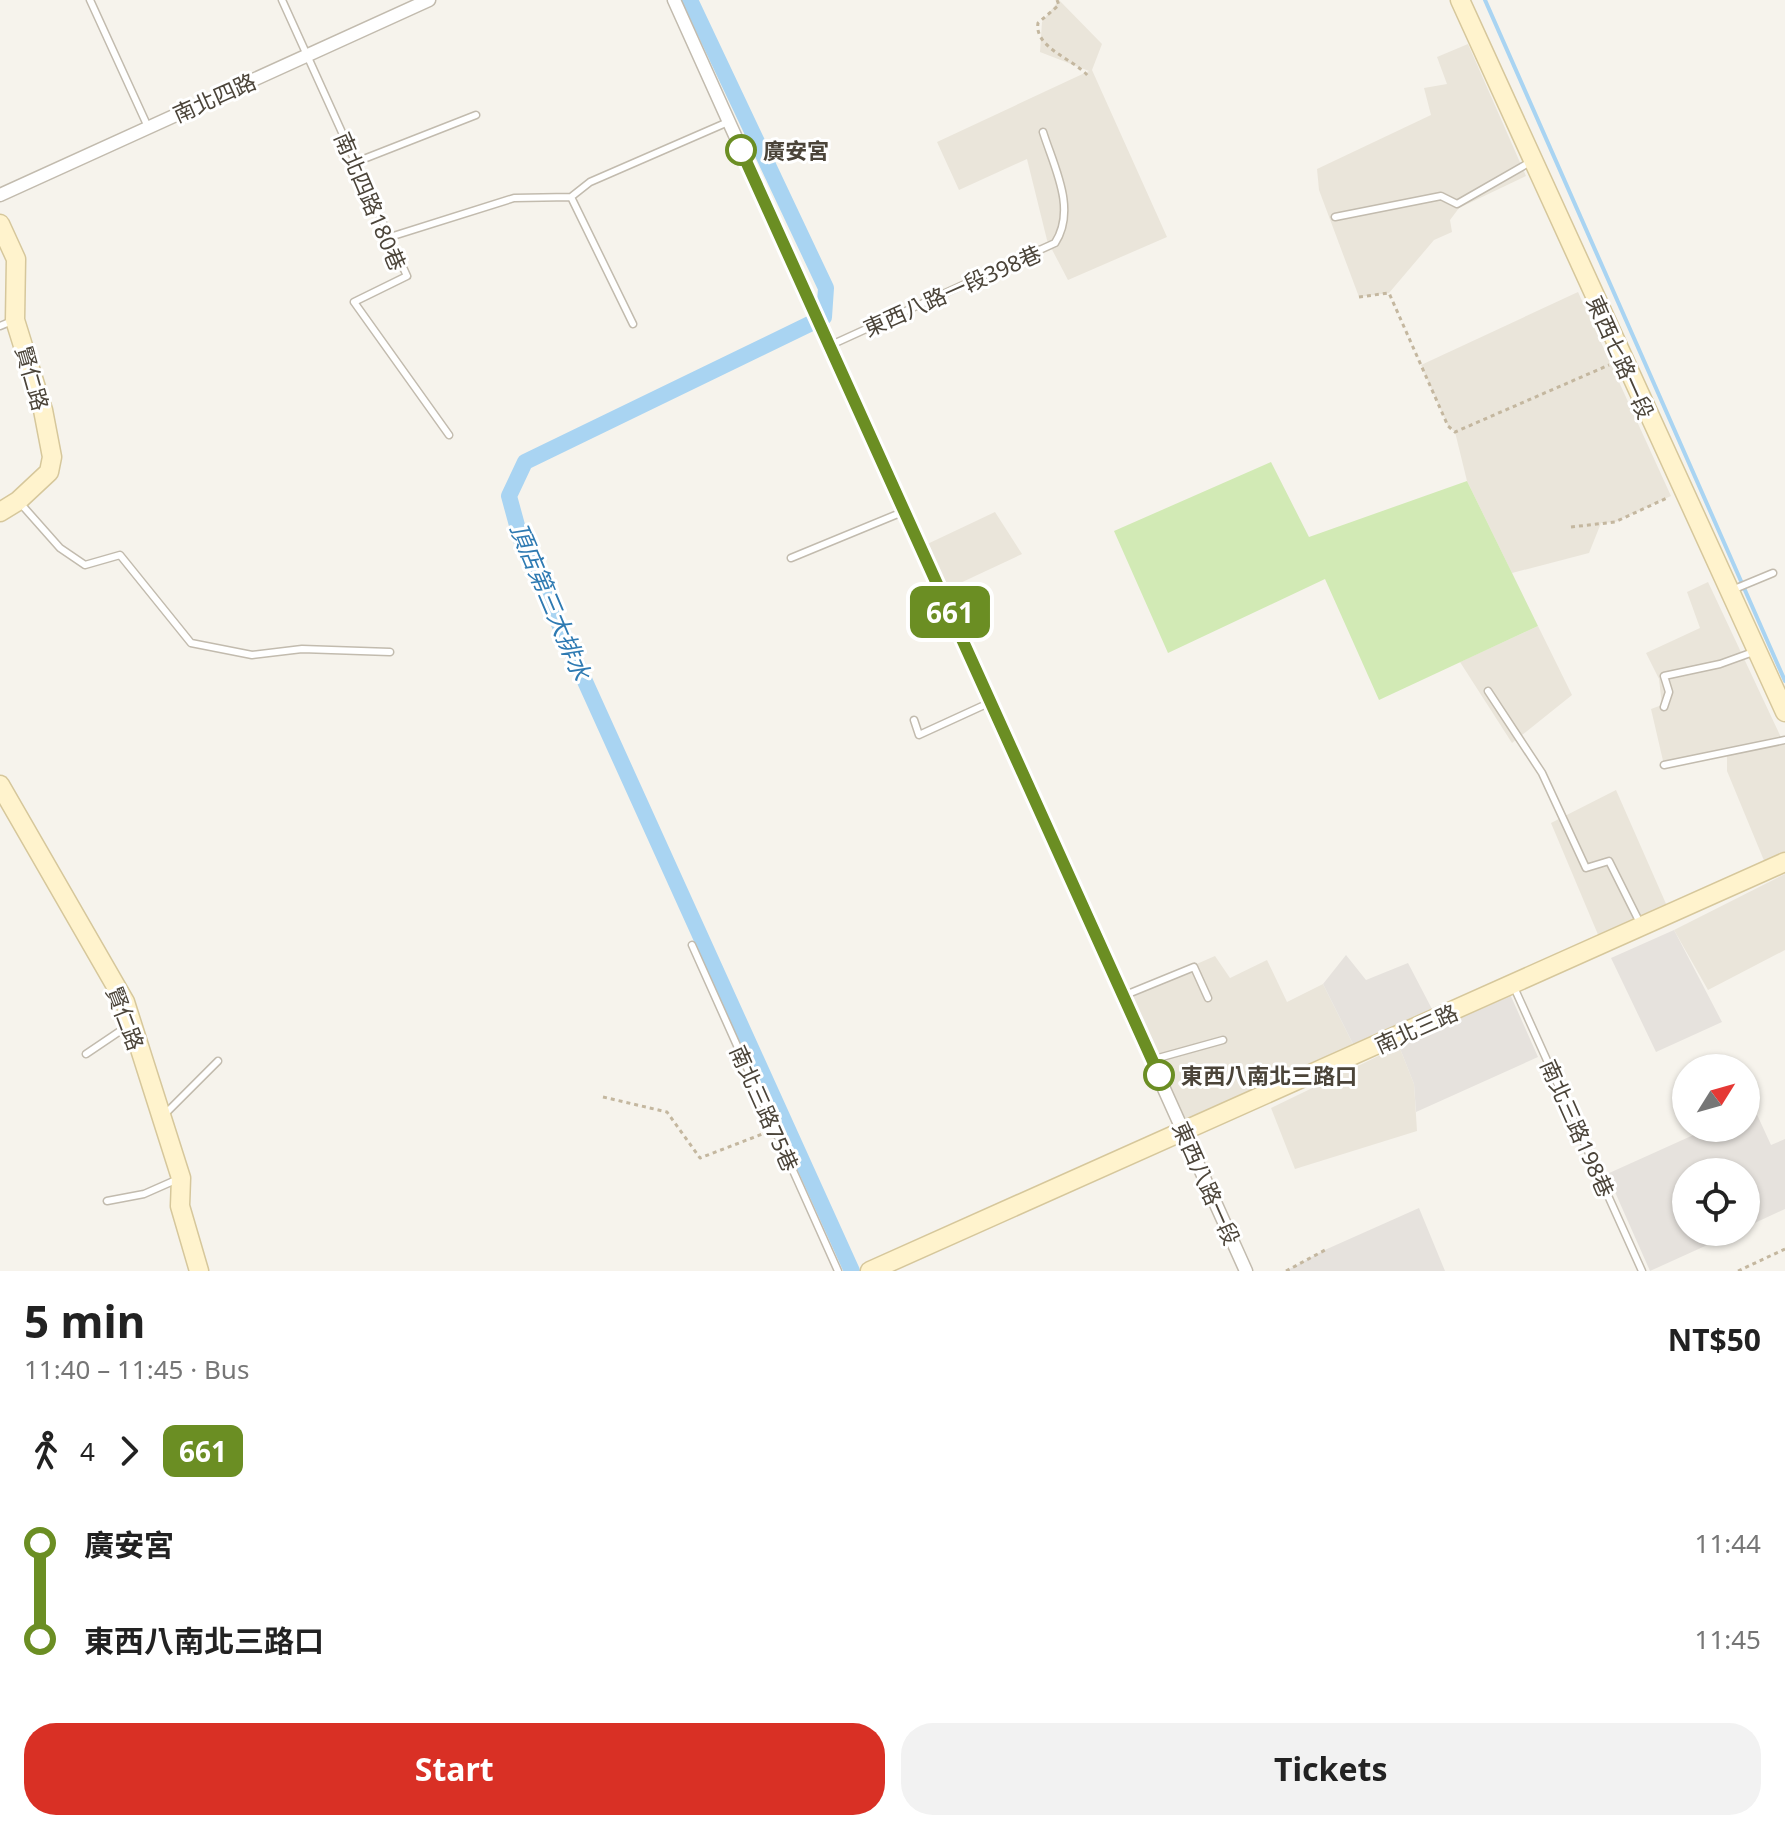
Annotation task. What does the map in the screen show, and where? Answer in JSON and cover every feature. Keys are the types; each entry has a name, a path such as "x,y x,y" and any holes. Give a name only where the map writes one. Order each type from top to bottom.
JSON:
{"street":[{"name":"南北四路","path":"0,195 429,0"},
{"name":"東西八路一段","path":"674,0 1246,1271"},
{"name":"東西七路一段","path":"1460,0 1785,712"},
{"name":"賢仁路","path":"0,224 16,259 8,323 43,410 52,457 49,472 18,501 0,512"},
{"name":"賢仁路","path":"0,785 125,1002 181,1178 180,1206 199,1271"},
{"name":"南北三路","path":"870,1271 1785,862"}],"lane":[{"path":"90,0 148,127"},
{"name":"南北四路180巷","path":"282,0 407,276 354,302 449,435"},
{"path":"356,162 476,115"},
{"path":"390,237 514,198 571,197 590,182 728,122"},
{"name":"東西八路一段398巷","path":"831,345 1055,243 1062,231 1066,206 1043,132"},
{"path":"1335,217 1441,196 1457,204 1533,161"},
{"path":"571,197 633,324"},
{"path":"18,501 60,548 85,565 120,555 191,643 252,655 302,649 390,652"},
{"path":"791,558 905,511"},
{"path":"1729,591 1773,573"},
{"path":"1664,707 1669,692 1664,676 1720,664 1757,651"},
{"path":"1488,691 1542,773 1586,868 1609,861 1642,927"},
{"path":"914,720 919,735 991,702"},
{"path":"1664,765 1785,740"},
{"name":"南北三路75巷","path":"692,945 838,1271"},
{"path":"1123,996 1194,967 1208,998"},
{"name":"南北三路198巷","path":"1513,985 1642,1271"},
{"path":"86,1054 131,1023"},
{"path":"1151,1060 1223,1040"},
{"path":"161,1120 218,1061"},
{"path":"107,1201 144,1194 181,1178"}],"path":[{"path":"1057,0 1059,5 1038,23 1036,32 1040,39 1078,64 1088,76"},
{"path":"1359,297 1389,293 1448,426 1455,432 1623,360"},
{"path":"1571,527 1615,522 1682,491"},
{"path":"603,1097 667,1112 700,1158 774,1129"},
{"path":"1286,1271 1327,1249"},
{"path":"1738,1271 1785,1249"}],"shaded area":[{"path":"1059,0 1102,44 1092,70 1167,237 1068,280 1047,240 1027,159 959,190 937,142 1089,71 1040,52 1042,22"},
{"path":"1468,44 1526,176 1459,208 1450,220 1452,232 1434,240 1389,293 1359,297 1319,190 1317,169 1431,115 1424,88 1447,84 1437,57"},
{"path":"1578,292 1671,496 1615,522 1601,523 1589,553 1512,573 1467,481 1455,432 1448,426 1421,365"},
{"path":"995,512 1022,554 941,592 921,547"},
{"path":"1708,582 1785,746 1785,854 1765,863 1727,771 1727,752 1664,765 1651,709 1662,705 1659,679 1646,653 1700,628 1687,592"},
{"path":"1538,626 1572,695 1512,743 1460,662"},
{"path":"1616,790 1667,906 1599,937 1551,823"},
{"path":"1785,874 1785,950 1708,990 1674,930"},
{"path":"1674,930 1722,1022 1656,1052 1611,958"},
{"path":"1346,955 1366,980 1408,963 1433,1011 1354,1046 1323,984"},
{"path":"1215,956 1230,978 1267,960 1287,1002 1323,984 1354,1046 1179,1125 1123,996"},
{"path":"1510,994 1538,1057 1416,1112 1414,1084 1399,1046"},
{"path":"1399,1046 1414,1084 1417,1131 1295,1169 1271,1108"},
{"path":"1760,1121 1771,1145 1785,1139 1785,1209 1760,1221 1760,1158 1672,1158 1672,1246 1705,1246 1650,1271 1607,1174 1678,1142 1760,1142"},
{"path":"1419,1208 1445,1271 1286,1271 1327,1249"}],"green space":[{"path":"1271,462 1309,537 1467,481 1538,626 1379,700 1325,579 1168,653 1114,531"}],"waterway":[{"name":"頂店第三大排水","path":"690,0 826,288 824,317 525,462 509,496 521,540 852,1271"},
{"path":"1485,0 1785,681"}],"bus line":[{"name":"661","path":"741,150 1159,1075"}],"place":[{"name":"廣安宮","path":"741,150"},
{"name":"東西八南北三路口","path":"1159,1075"}]}
